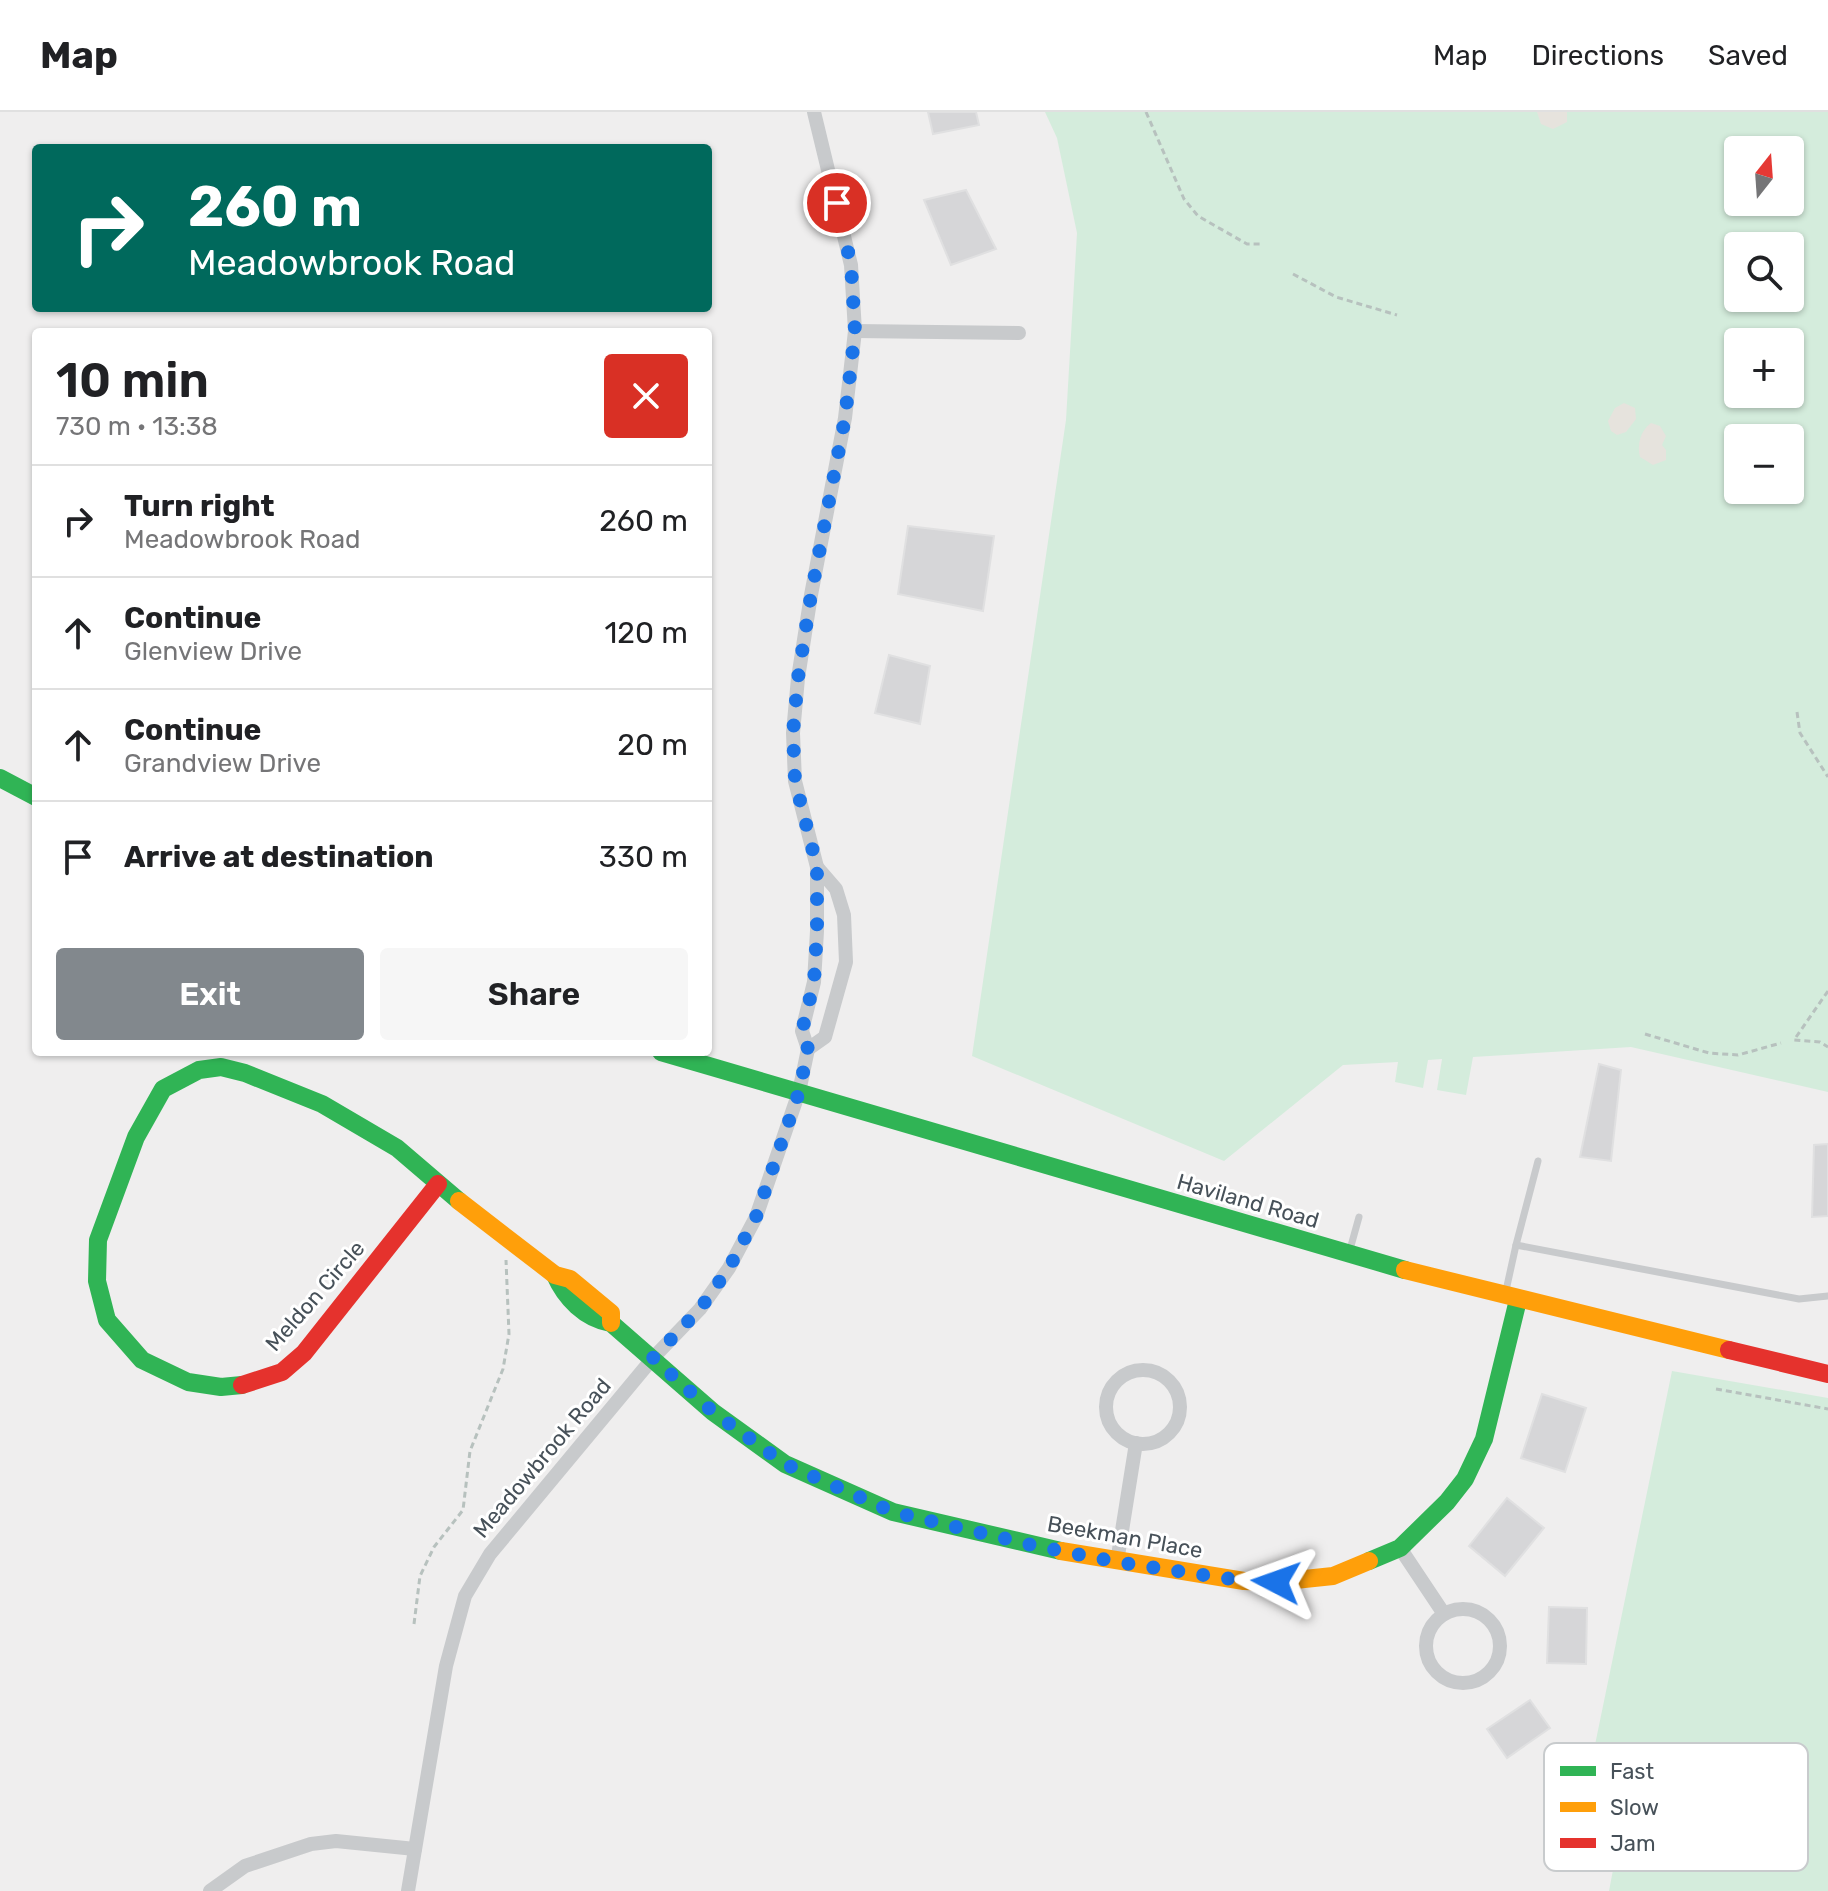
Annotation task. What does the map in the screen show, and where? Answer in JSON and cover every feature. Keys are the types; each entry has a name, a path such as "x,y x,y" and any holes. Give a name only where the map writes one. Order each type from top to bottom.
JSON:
{"street":[{"path":"814,112 851,265 855,331 845,418 804,639 793,733 795,781 817,867 814,982 802,1031 808,1049 825,1037 846,962 844,915 836,889 817,867"},
{"path":"855,331 1019,333"},
{"path":"0,778 32,795"},
{"name":"Meadowbrook Road","path":"408,1891 446,1666 465,1596 490,1554 653,1358 700,1309 729,1268 756,1217 799,1092 808,1049"},
{"name":"Haviland Road","path":"675,1056 1348,1255 1511,1299 1828,1374"},
{"name":"Meldon Circle","path":"438,1184 312,1343 282,1372 247,1385 221,1387 188,1382 142,1360 107,1320 97,1281 98,1240 136,1137 163,1089 199,1070 221,1067 245,1073 322,1104 397,1148 555,1275 561,1291 600,1323 611,1323 653,1358"},
{"name":"Beekman Place","path":"653,1358 713,1412 785,1464 893,1512 1117,1562 1244,1581 1276,1582 1333,1576 1400,1548 1428,1524 1447,1502 1476,1460 1500,1380 1511,1299"},
{"path":"1136,1371 1151,1371 1164,1376 1174,1387 1180,1400 1180,1415 1174,1428 1164,1438 1150,1444 1136,1443 1122,1438 1112,1428 1107,1414 1107,1400 1112,1386 1123,1376 1136,1371"},
{"path":"1117,1562 1136,1443"},
{"path":"1400,1548 1444,1614"},
{"path":"1458,1609 1473,1610 1486,1617 1495,1627 1500,1641 1499,1655 1493,1669 1482,1678 1469,1683 1454,1682 1441,1676 1431,1665 1426,1651 1427,1637 1433,1624 1444,1614 1458,1609"},
{"path":"210,1891 245,1866 311,1844 336,1841 415,1849"}],"lane":[{"path":"1511,1299 1516,1245 1538,1161"},
{"path":"1348,1255 1359,1217"},
{"path":"1516,1245 1799,1299 1828,1296"}],"path":[{"path":"1146,112 1184,199 1198,216 1247,244 1260,244"},
{"path":"1293,274 1336,297 1397,315"},
{"path":"1797,712 1800,733 1828,777"},
{"path":"1828,991 1794,1040 1820,1042 1828,1047"},
{"path":"1645,1034 1709,1053 1738,1055 1781,1043"},
{"path":"414,1624 420,1576 434,1547 463,1510 470,1451 503,1369 509,1334 506,1258"},
{"path":"1716,1389 1828,1409"}],"green space":[{"path":"1045,112 1828,112 1828,1092 1631,1047 1473,1057 1466,1095 1437,1090 1442,1059 1428,1060 1423,1088 1395,1082 1398,1062 1343,1065 1224,1161 972,1056 1066,420 1077,233 1057,138"},
{"path":"1672,1371 1828,1398 1828,1891 1609,1891 1613,1871 1808,1871 1808,1743 1595,1743"}],"sand":[{"path":"1537,112 1567,112 1567,122 1553,129 1541,124"},
{"path":"1624,403 1635,408 1636,419 1626,432 1617,435 1611,431 1608,421 1615,408"},
{"path":"1651,423 1660,426 1666,436 1662,445 1666,450 1666,460 1653,465 1640,457 1639,448 1640,438"}],"building":[{"path":"928,112 976,112 979,125 933,134"},
{"path":"966,190 996,249 951,265 924,200"},
{"path":"908,526 994,536 983,611 898,594"},
{"path":"889,655 930,666 920,724 875,713"},
{"path":"1599,1064 1621,1070 1611,1161 1580,1157"},
{"path":"1828,1144 1828,1216 1812,1217 1814,1145"},
{"path":"1542,1394 1586,1408 1565,1472 1521,1458"},
{"path":"1507,1498 1544,1528 1505,1576 1469,1546"},
{"path":"1549,1607 1587,1608 1586,1664 1547,1663"},
{"path":"1530,1700 1550,1728 1507,1758 1487,1729"}],"traffic: fast":[{"path":"0,778 32,795"},
{"path":"675,1056 1405,1270"},
{"path":"242,1385 221,1387 188,1382 142,1360 107,1320 97,1281 98,1240 136,1137 163,1089 199,1070 221,1067 245,1073 322,1104 397,1148 459,1201"},
{"path":"555,1275 564,1292 584,1312 611,1323 713,1412 785,1464 893,1512 1061,1551"},
{"path":"1369,1561 1400,1548 1447,1502 1465,1479 1484,1439 1518,1300"}],"traffic: slow":[{"path":"459,1201 555,1275 570,1279 611,1313 611,1323"},
{"path":"1405,1270 1729,1350"},
{"path":"1061,1551 1244,1581 1276,1582 1333,1576 1369,1561"}],"traffic: jam":[{"path":"242,1385 282,1372 304,1353 438,1184"},
{"path":"1729,1350 1828,1374"}],"route":[{"path":"837,203 851,265 855,331 845,418 798,678 793,733 795,781 817,867 814,982 802,1031 808,1049 799,1092 756,1217 729,1268 700,1309 653,1358 713,1412 785,1464 893,1512 1117,1562 1244,1581 1276,1582"}]}
